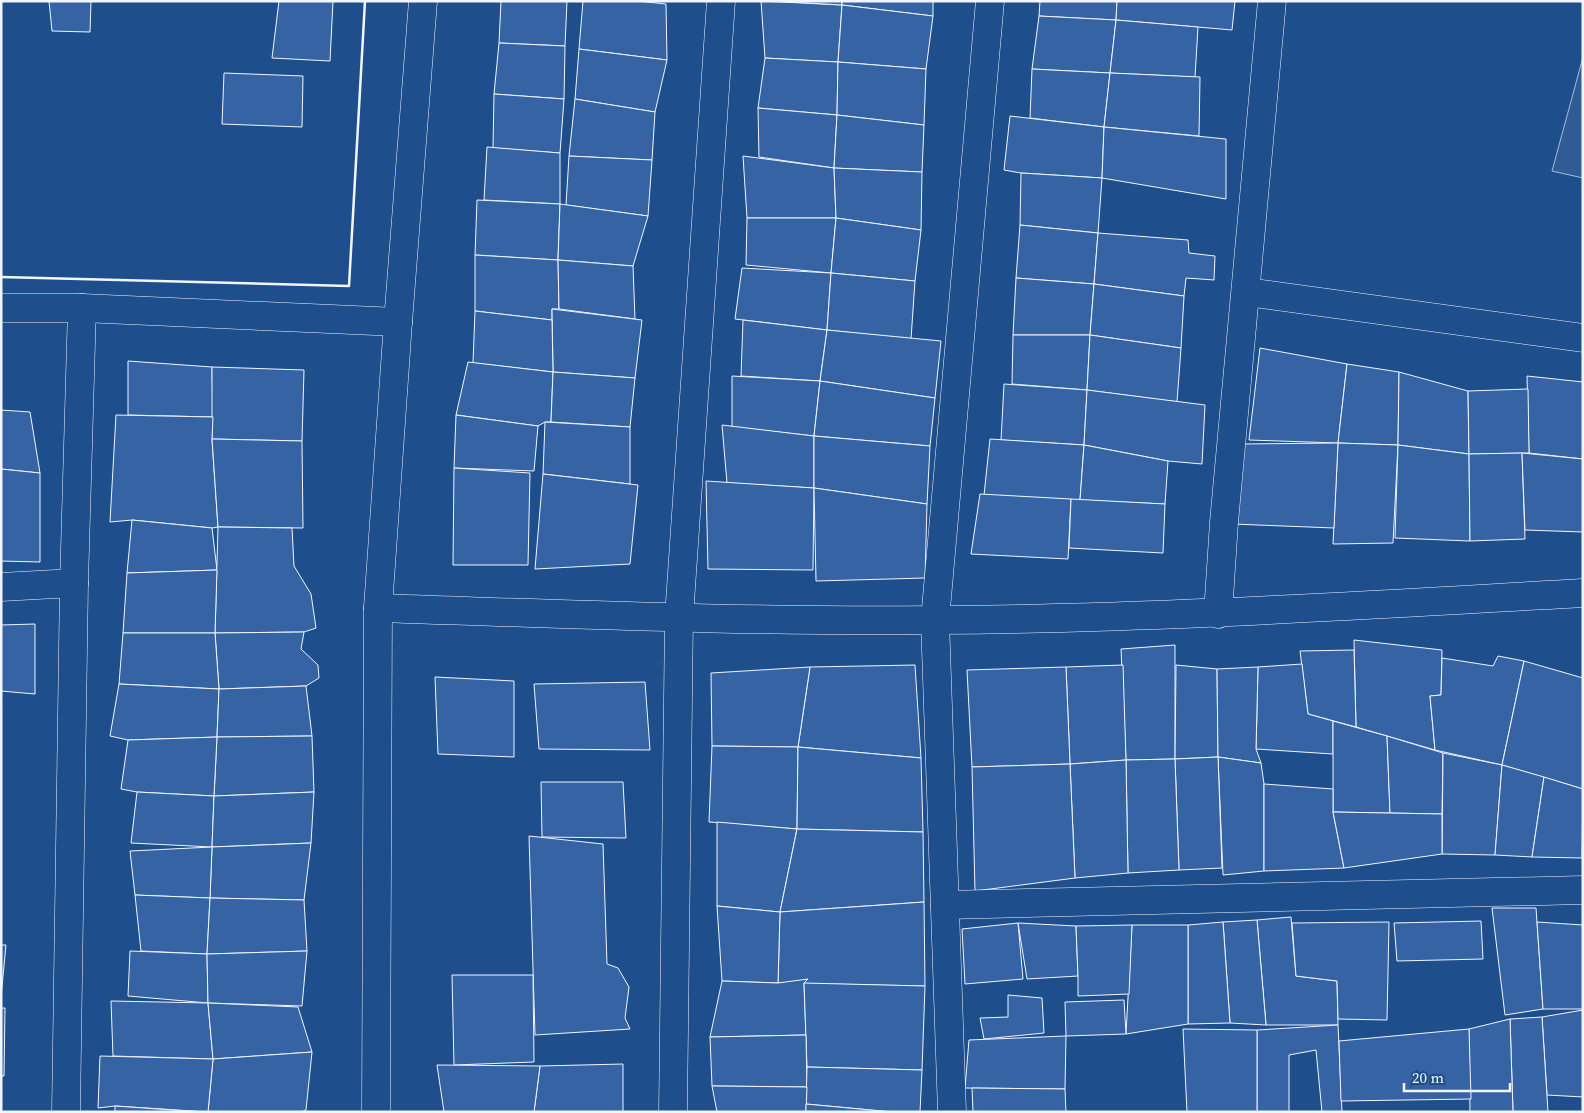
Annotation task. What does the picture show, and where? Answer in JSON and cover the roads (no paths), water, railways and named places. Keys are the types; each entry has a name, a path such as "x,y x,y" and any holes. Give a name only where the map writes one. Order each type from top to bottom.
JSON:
{"street":[{"path":"376,1112 378,608 398,322 424,1"},
{"path":"673,1112 679,617 721,1"},
{"path":"952,1112 935,620 990,1"},
{"path":"1218,614 1224,522 1247,292 1272,1"},
{"path":"1247,292 1583,338"},
{"path":"1,308 82,308 398,322"},
{"path":"66,1112 74,583 82,308"},
{"path":"1,587 74,583"},
{"path":"378,608 679,617 935,620 1218,614 1583,593"},
{"path":"945,905 1583,890"}]}
